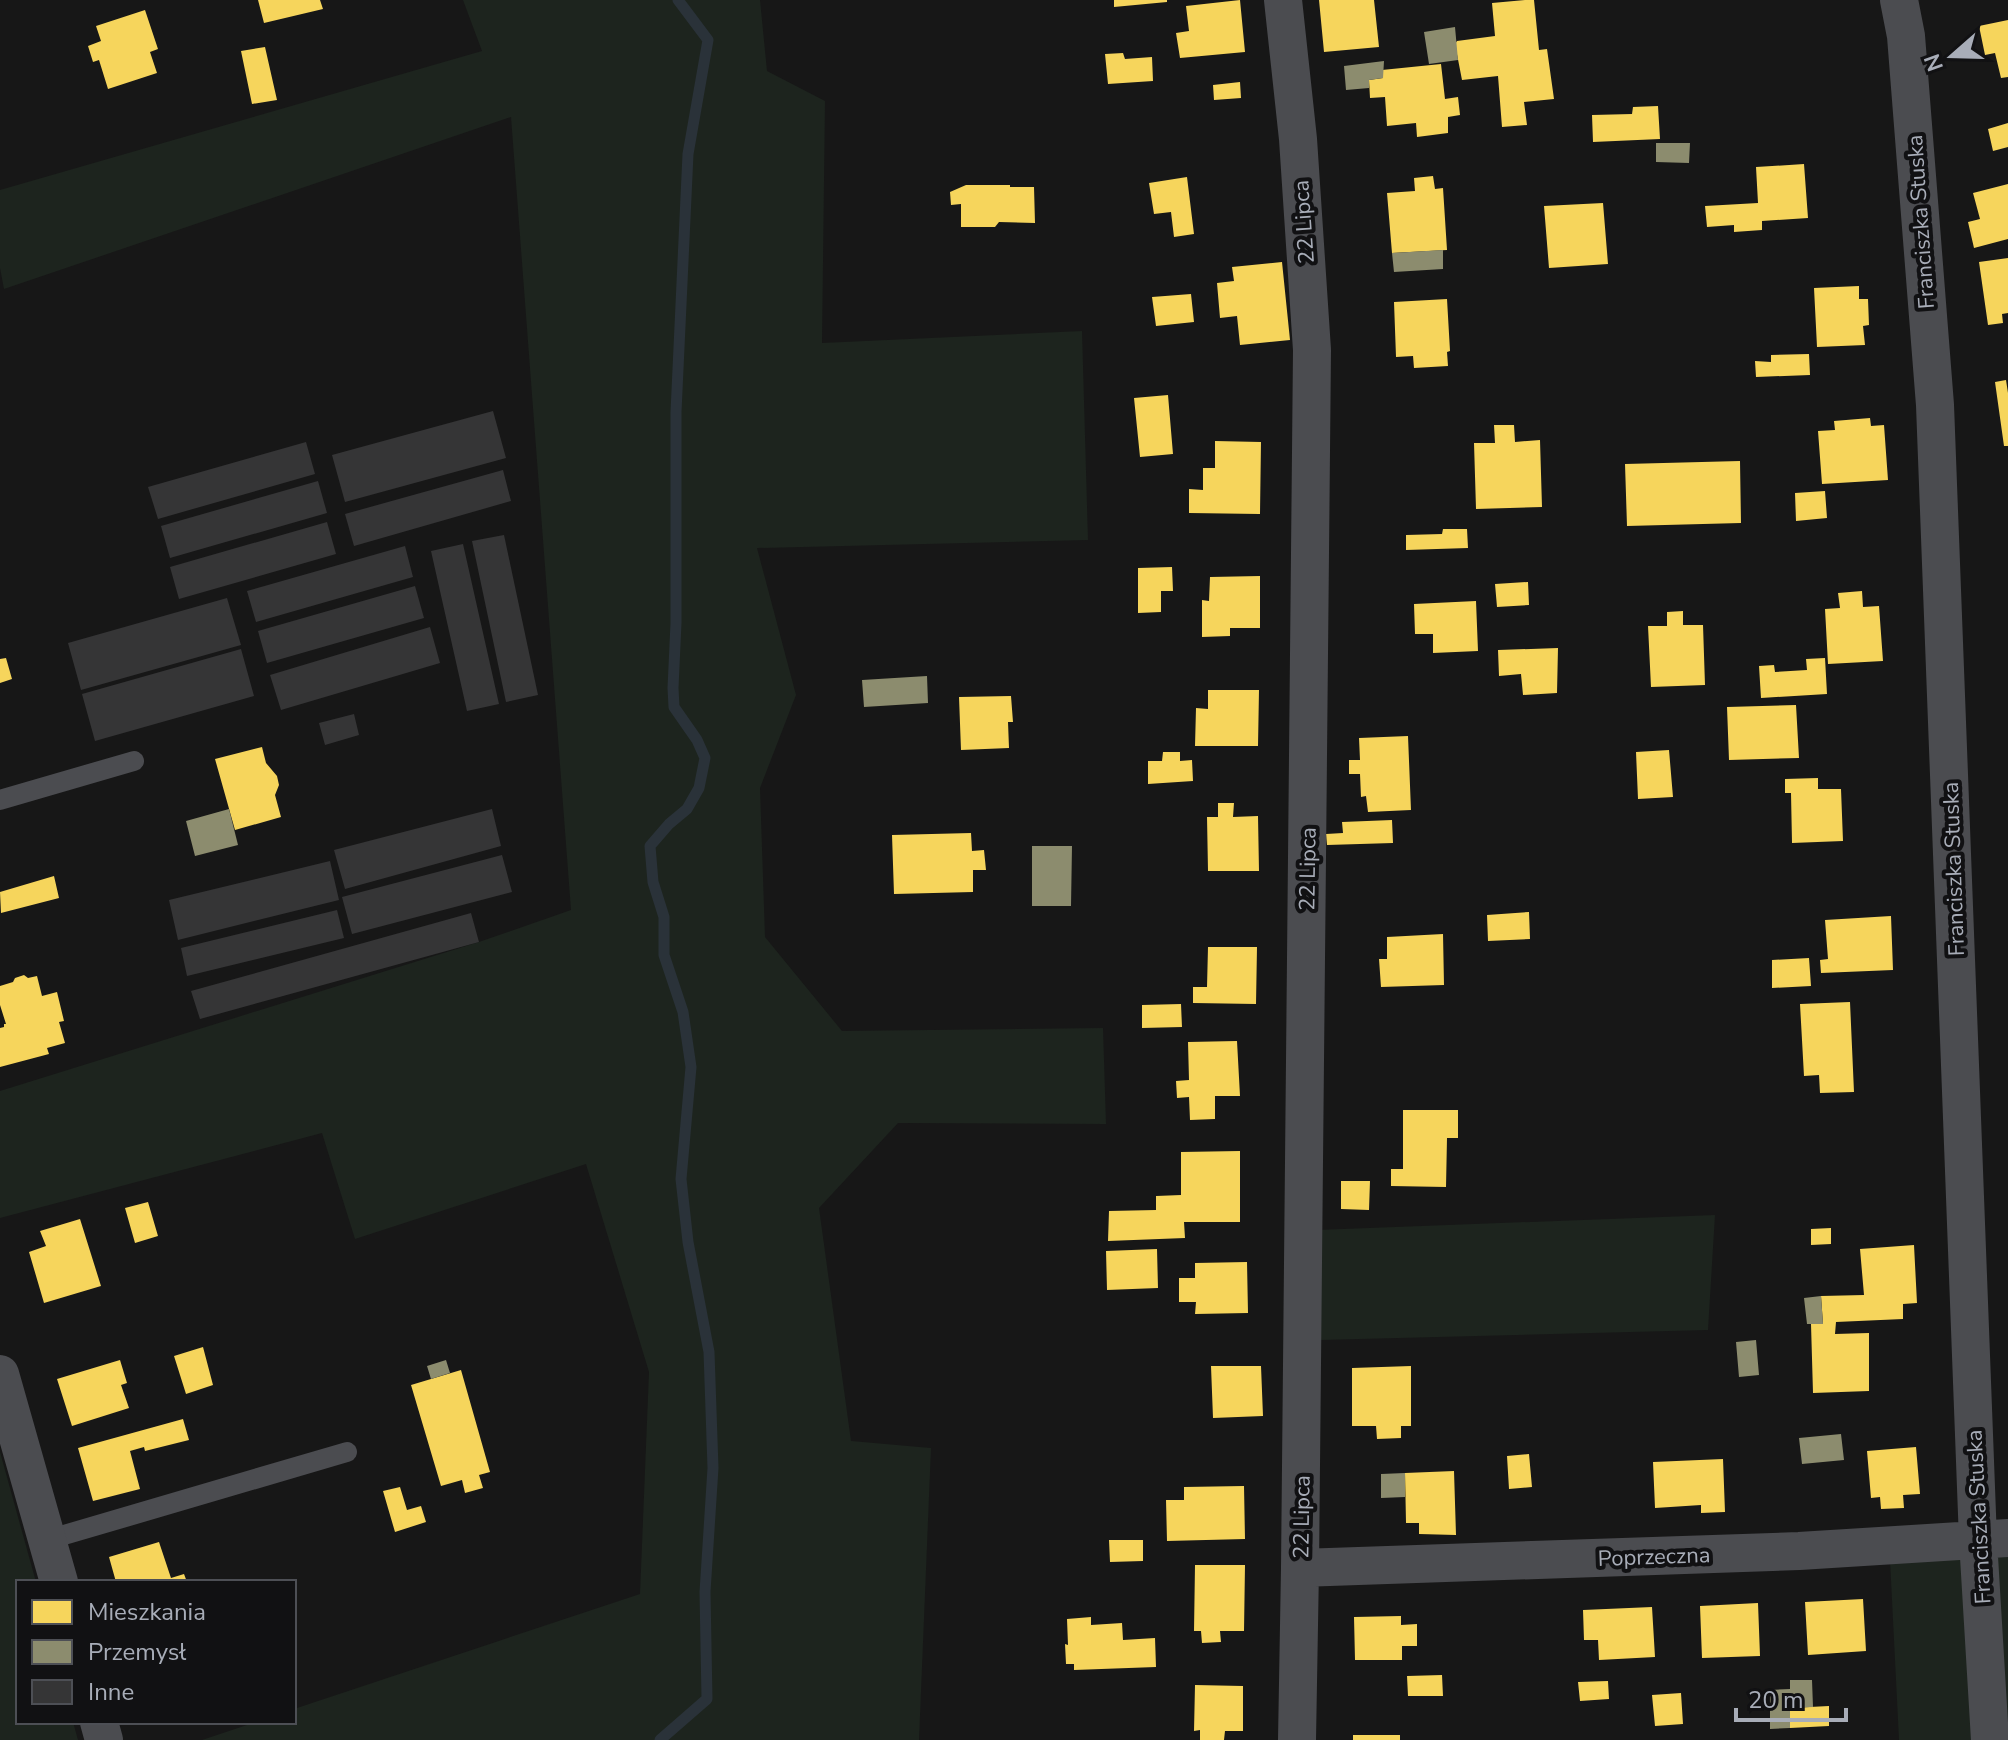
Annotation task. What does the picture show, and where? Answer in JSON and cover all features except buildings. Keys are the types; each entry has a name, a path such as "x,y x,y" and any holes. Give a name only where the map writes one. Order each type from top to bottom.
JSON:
{"street":[{"name":"22 Lipca","path":"1283,0 1298,139 1312,350 1297,1740"},
{"name":"Franciszka Stuska","path":"1899,0 1906,36 1935,405 1993,1539 1990,1740"},
{"path":"1,1378 58,1580"},
{"name":"Poprzeczna","path":"1300,1568 1799,1551 1993,1539"}],"lane":[{"path":"0,800 134,761"},
{"path":"47,1540 347,1452"}],"shaded area":[{"path":"463,0 760,0 767,71 825,101 822,343 1082,331 1088,540 757,548 796,695 760,788 765,937 842,1031 1103,1028 1106,1124 898,1123 819,1208 851,1441 931,1448 919,1740 202,1740 250,1724 296,1724 296,1708 640,1594 649,1372 586,1164 355,1239 322,1133 0,1218 0,1091 479,942 571,910 511,117 4,289 0,268 0,190 482,51"},
{"path":"1715,1215 1708,1330 1320,1340 1317,1230"},
{"path":"0,1452 35,1580 16,1580 16,1724 74,1724 78,1740 0,1740"},
{"path":"2008,1553 2008,1740 1899,1740 1890,1560"}],"waterway":[{"path":"660,1740 707,1699 705,1592 713,1468 709,1352 688,1242 681,1179 691,1067 683,1012 664,955 664,917 653,882 650,846 687,809 699,788 705,758 697,740 674,707 673,688 676,412 688,154 708,40 678,0"}]}
